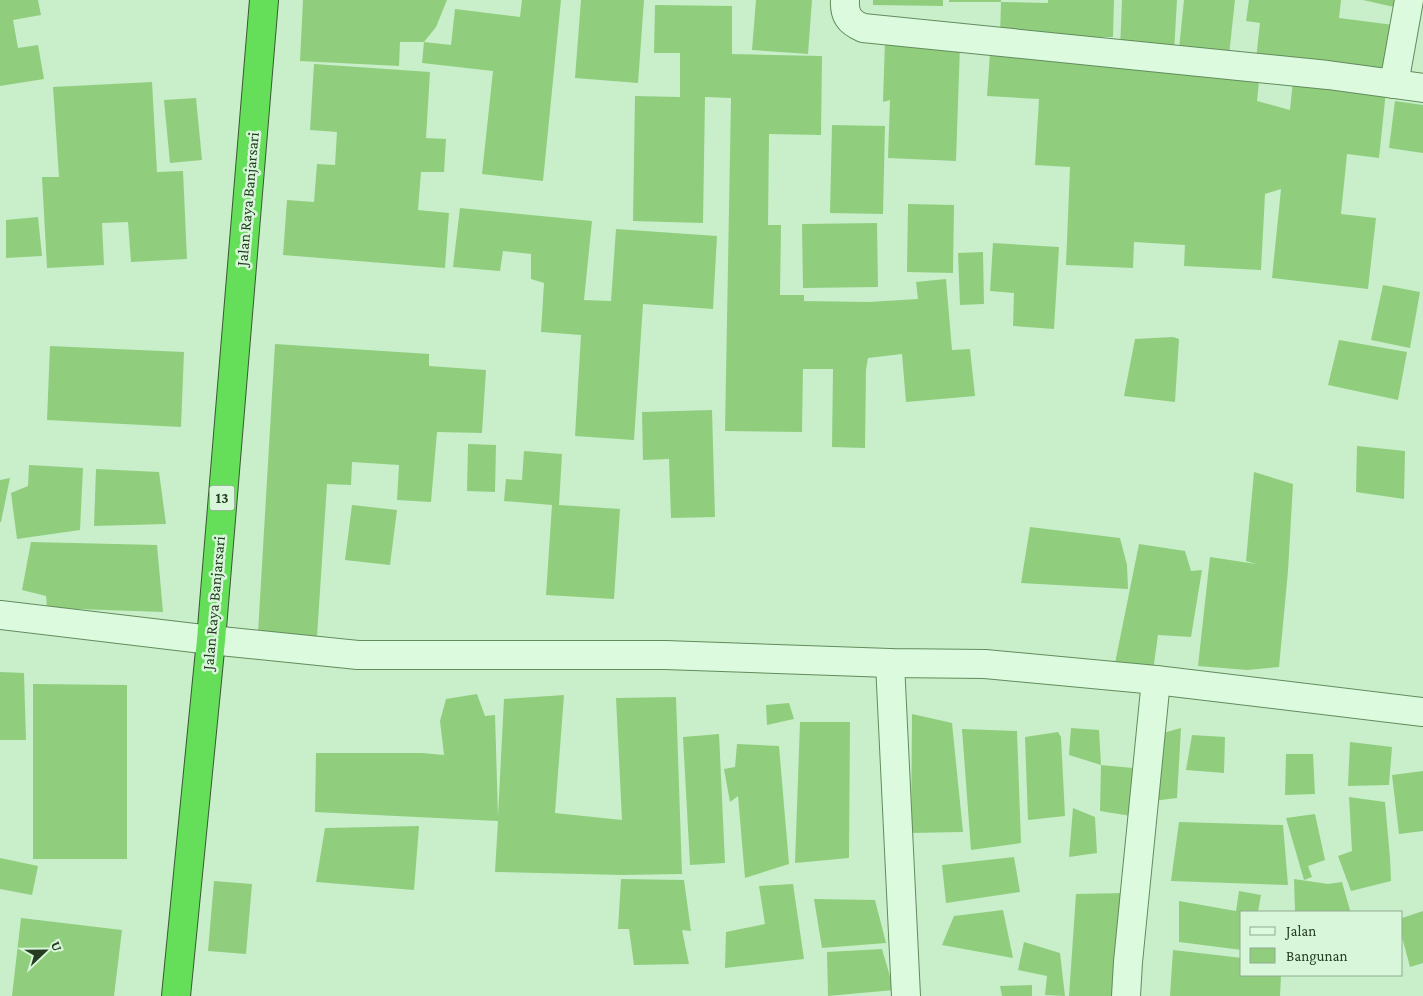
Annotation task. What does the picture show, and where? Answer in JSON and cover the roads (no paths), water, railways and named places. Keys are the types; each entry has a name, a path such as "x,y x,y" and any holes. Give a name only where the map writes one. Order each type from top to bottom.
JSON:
{"highway":[{"name":"Jalan Raya Banjarsari","path":"176,996 210,640 264,0"}],"street":[{"path":"845,0 844,9 848,18 853,24 863,28 1284,71 1423,88"},
{"path":"1394,84 1410,0"},
{"path":"0,615 210,640 358,655 665,655 890,663 985,664 1156,680 1423,712"},
{"path":"890,663 906,996"},
{"path":"1126,996 1156,680"}]}
